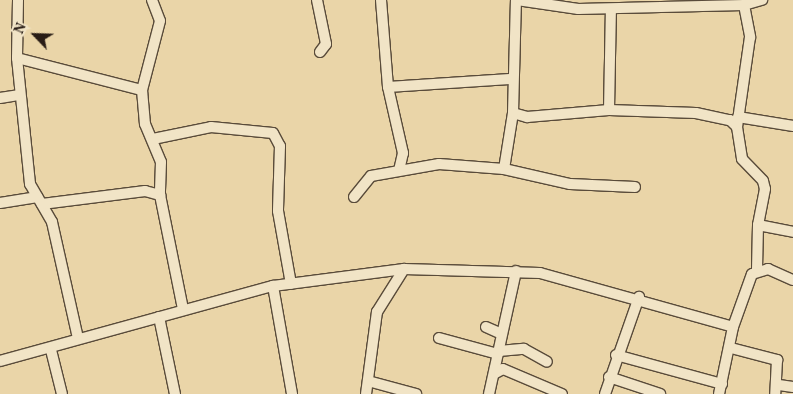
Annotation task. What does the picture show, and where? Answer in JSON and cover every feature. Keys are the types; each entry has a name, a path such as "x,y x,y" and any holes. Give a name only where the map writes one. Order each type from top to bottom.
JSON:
{"street":[{"path":"18,0 17,58 30,184 52,222 78,338"},
{"path":"151,0 160,21 142,90 145,124 153,139 161,162 160,195 183,309"},
{"path":"317,0 326,44 320,52"},
{"path":"381,0 388,87 402,153 399,171"},
{"path":"504,169 513,113 510,79 517,0 578,9 611,9 630,4 744,5 762,0"},
{"path":"616,355 721,389 731,348 733,328 757,269 758,225 764,181 742,159 738,122 750,37 744,5"},
{"path":"609,110 611,9"},
{"path":"17,58 142,90"},
{"path":"388,87 510,79"},
{"path":"0,98 20,95"},
{"path":"513,113 527,117 609,110 696,113 738,122 793,126"},
{"path":"153,139 212,127 273,133 280,146 278,211 291,284"},
{"path":"354,197 371,176 439,164 504,169 544,181 635,186"},
{"path":"0,204 145,191 160,195"},
{"path":"758,225 793,232"},
{"path":"366,394 377,312 404,269"},
{"path":"0,361 51,350 78,338 273,286 404,269 516,271 639,297 733,328"},
{"path":"757,269 793,280"},
{"path":"489,394 516,271"},
{"path":"273,286 292,394"},
{"path":"605,394 616,355 639,297"},
{"path":"159,317 175,394"},
{"path":"486,328 502,334"},
{"path":"439,338 498,352 524,349 547,362"},
{"path":"731,348 777,360 777,389 793,387"},
{"path":"51,350 62,394"},
{"path":"494,374 502,369 562,394"},
{"path":"609,377 660,394"},
{"path":"368,381 416,394"}]}
